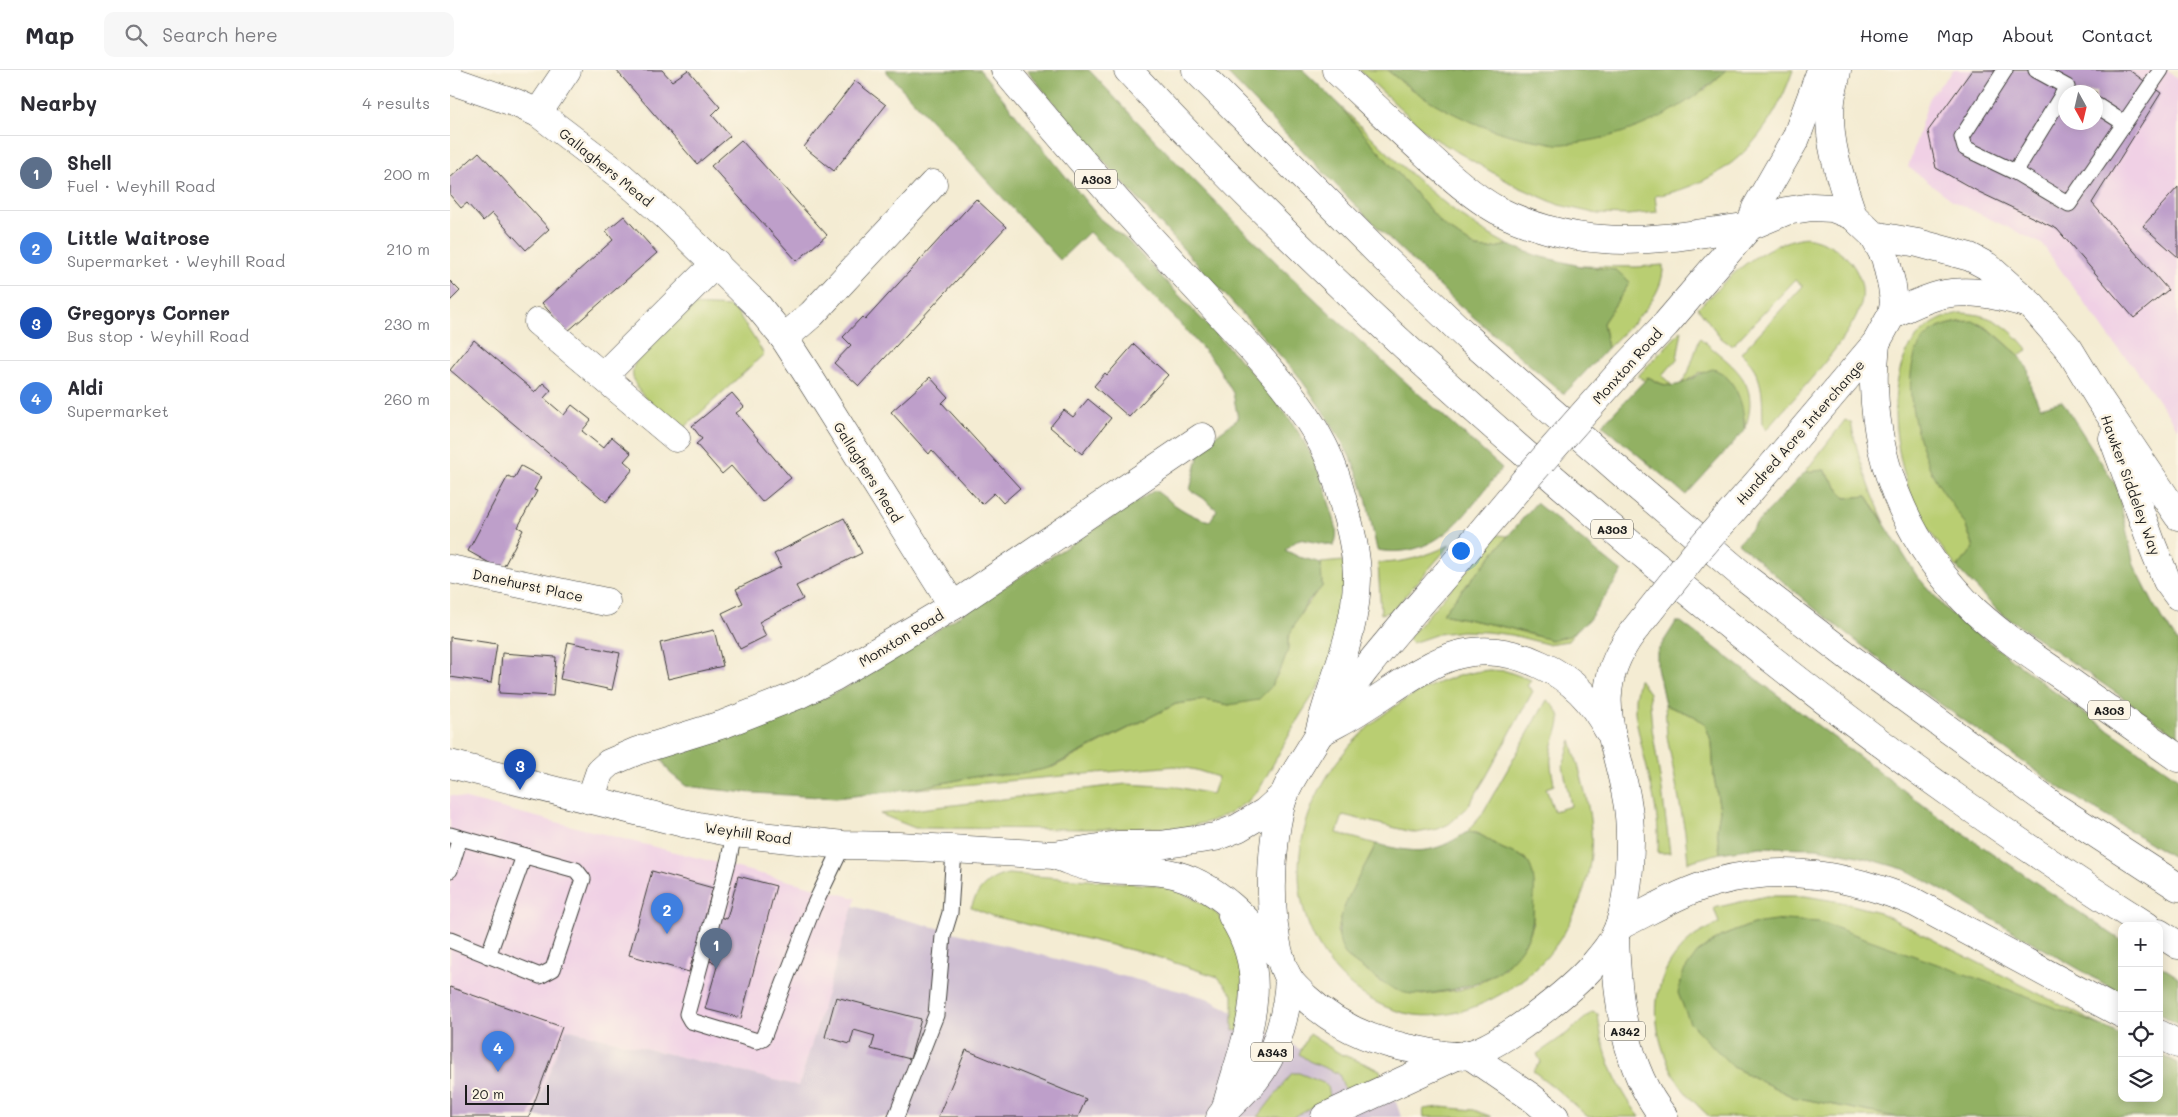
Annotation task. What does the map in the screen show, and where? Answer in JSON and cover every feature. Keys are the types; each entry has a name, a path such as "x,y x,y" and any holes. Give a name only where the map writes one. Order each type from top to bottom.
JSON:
{"main road":[{"path":"538,113 567,70"},
{"name":"A303","path":"1005,70 1081,162 1262,359 1299,404 1324,446 1335,474 1351,532 1357,578 1352,630 1345,656 1327,702 1319,732"},
{"name":"A303","path":"1128,70 1216,162 1331,277 1487,420 1601,520 1734,629 1900,757 2050,863 2141,922"},
{"path":"1196,70 1384,259 1467,337 1624,475 1733,566 1853,660 1972,748 2055,807 2178,887"},
{"path":"1336,70 1403,133 1468,190 1497,210 1534,225 1602,240 1692,235 1750,226"},
{"name":"Monxton Road","path":"1319,732 1355,680 1525,480 1625,367 1666,324 1750,226 1756,208 1796,138 1821,70"},
{"path":"1837,70 1831,101 1830,119 1839,169 1853,216"},
{"name":"Gallaghers Mead","path":"450,80 501,97 538,113 622,177 716,263 757,305 784,338 953,606"},
{"path":"784,338 812,314 933,184"},
{"name":"Hundred Acre Interchange","path":"1325,1117 1505,1036 1560,996 1594,964 1617,932 1626,885 1629,817 1624,785 1610,734 1608,704 1612,672 1620,651 1632,633 1695,554 1876,343 1892,314 1894,302 1890,272 1885,257 1873,235 1853,216 1832,208 1812,206 1786,211 1750,226"},
{"name":"Hawker Siddeley Way","path":"1873,235 1918,243 1970,257 1987,266 2031,305 2069,349 2100,400 2178,516"},
{"path":"604,376 716,263"},
{"path":"1892,314 1937,296 1954,293 1984,293 2031,305"},
{"path":"538,322 676,438"},
{"name":"A303","path":"1876,343 1874,384 1876,408 1878,428 1888,472 1906,518 1937,568 1960,596 2000,632 2178,758"},
{"name":"Hawker Siddeley Way","path":"2100,400 2153,547 2167,581 2178,596"},
{"name":"Monxton Road","path":"590,800 600,771 622,756 724,724 798,695 834,678 953,606 1202,437"},
{"name":"Danehurst Place","path":"450,569 606,602"},
{"name":"Hundred Acre Interchange","path":"1319,732 1360,710 1400,682 1444,659 1482,651 1518,655 1564,677 1593,704 1610,734"},
{"path":"1319,732 1284,794 1272,856 1271,885 1276,933 1285,969 1311,1002 1325,1014 1358,1033 1393,1045 1462,1055 1531,1097 1555,1117"},
{"name":"Weyhill Road","path":"450,764 683,823 734,833 844,845 1054,855 1117,845 1160,845 1214,837 1238,828 1265,812 1284,794"},
{"name":"Weyhill Road","path":"1054,855 1093,868 1169,873 1192,882 1243,915 1285,969"},
{"path":"1617,932 1692,891 1715,882 1748,874 1772,872 1825,875 1882,889 1914,902 2118,1012"},
{"name":"A343","path":"1221,900 1246,942 1255,979 1249,1028 1222,1114"},
{"name":"A342","path":"1617,932 1619,997 1626,1032 1649,1096 1664,1117"},
{"path":"2163,936 2178,945"},
{"name":"A343","path":"1222,1114 1255,1080 1272,1053 1286,1007 1285,969"},
{"path":"2163,1036 2178,1044"}],"lane":[{"path":"2006,70 1962,137 1965,148 2015,172 2069,204 2161,70"},
{"path":"2036,70 2062,85"},
{"path":"2015,172 2058,109"},
{"path":"2103,110 2124,123"},
{"path":"734,833 729,859 687,1014 691,1021 757,1041 763,1038 813,908 844,845"},
{"path":"450,870 455,836 576,870 583,879 553,969 540,976 450,940"},
{"path":"896,1117 936,1015 942,936 950,913 954,850"},
{"path":"488,956 524,856"}],"shaded area":[{"path":"1954,70 2167,70 2178,79 2178,429 2136,369 2115,345 2042,244 1955,202 1908,167 1930,96"},
{"path":"450,795 856,898 799,1086 566,1029 532,1117 450,1117"},
{"path":"853,906 1207,998 1396,1102 1401,1117 532,1117 566,1029 799,1086"}],"green space":[{"path":"885,70 980,70 1100,219 1127,240 1252,373 1285,412 1299,433 1322,479 1336,526 1336,540 1334,546 1299,539 1285,550 1299,557 1321,563 1322,587 1308,601 1299,616 1288,638 1288,650 1283,664 1270,688 1258,700 1229,705 1205,700 1176,704 1049,768 1021,774 979,776 906,790 836,798 738,792 686,786 670,773 660,757 788,715 855,683 1155,490 1181,509 1202,519 1210,521 1217,510 1190,490 1201,446 1238,419 1233,393 1216,364 1176,319 1089,232 1060,260"},
{"path":"1027,70 1089,70 1185,171 1284,270 1502,468 1477,500 1450,529 1435,540 1418,548 1399,551 1377,550 1366,498 1354,465 1337,433 1297,374 1076,131"},
{"path":"1224,70 1303,70 1335,101 1443,225 1476,248 1490,249 1508,245 1538,256 1580,266 1616,270 1630,282 1603,323 1608,348 1564,394 1458,304 1370,220"},
{"path":"1359,70 1387,70 1412,90 1705,90 1726,70 1793,70 1772,117 1742,154 1704,180 1681,190 1655,196 1657,212 1628,215 1598,214 1559,205 1514,185 1430,136"},
{"path":"1387,70 1726,70 1691,99 1651,121 1608,137 1555,144 1519,137 1478,125 1421,95"},
{"path":"1335,101 1438,198 1460,215 1508,245 1490,249 1476,248 1443,225"},
{"path":"1806,237 1830,245 1849,260 1860,278 1862,299 1858,313 1836,348 1766,430 1763,425 1761,386 1754,369 1741,353 1803,286 1795,280 1732,346 1721,338 1698,308 1734,273 1760,254 1789,241"},
{"path":"1663,265 1662,277 1652,300 1635,321 1608,348 1603,323 1630,282 1580,266 1637,267"},
{"path":"689,305 734,307 764,354 684,428 656,408 639,391 634,381 633,371 636,361"},
{"path":"1960,313 1982,316 1999,323 2014,334 2028,350 2019,355 1992,331 1980,324 1969,321 1938,328 1966,526 1974,548 1957,568 1929,530 1915,505 1899,452 1895,422 1896,392 1902,365 1913,342 1933,324"},
{"path":"1973,321 1991,331 2019,355 2028,369 2031,388 2040,407 2062,401 2117,487 2134,565 2155,607 2178,643 2178,736 1998,611 1957,568 1974,548 1966,526 1936,480 1922,449 1913,411 1911,371 1916,353 1925,338 1943,326"},
{"path":"1682,330 1677,359 1662,376 1673,386 1662,384 1648,377 1645,381 1638,376"},
{"path":"1700,338 1733,367 1742,377 1747,387 1750,399 1749,414 1744,431 1745,423 1738,395 1701,372 1681,384 1688,373"},
{"path":"1713,369 1728,378 1738,394 1743,413 1744,431 1686,495 1602,425 1648,377 1669,386 1682,383"},
{"path":"1845,420 1851,423 1865,474 1885,523 1867,496 1845,498 1825,470 1805,472"},
{"path":"1824,470 1845,498 1867,496 1917,576 1948,611 2060,696 2178,778 2178,860 2062,789 1906,680 1815,609 1738,543 1805,472"},
{"path":"1536,503 1622,572 1588,621 1569,636 1551,640 1509,628 1442,614"},
{"path":"1498,535 1508,536 1442,614 1509,628 1536,636 1569,636 1580,626 1568,641 1547,644 1512,635 1462,631 1438,634 1412,643 1409,640 1410,636"},
{"path":"1450,545 1391,612 1381,614 1378,563 1397,562 1415,558"},
{"path":"1344,561 1345,608 1331,667 1298,719 1260,788 1248,801 1230,813 1208,822 1186,827 1104,829 915,828 880,814 1126,784 1177,787 1212,794 1218,777 1175,766 906,790 979,776 1021,774 1053,767 1176,704 1205,700 1229,705 1270,688 1286,656 1288,638 1292,629 1303,610 1322,587 1321,563"},
{"path":"1676,622 1681,622 1939,817 2118,938 2118,992 1907,870 1858,856 1816,848 1760,847 1720,853 1717,829 1720,810 1714,777 1712,743 1705,724 1694,716 1665,705 1657,667 1657,652"},
{"path":"1489,670 1506,671 1531,680 1527,686 1533,691 1467,808 1449,824 1438,829 1416,833 1343,815 1337,833 1376,844 1354,887 1337,931 1347,957 1384,984 1422,995 1459,990 1476,985 1505,968 1525,943 1533,924 1533,909 1525,858 1501,848 1476,832 1467,832 1481,816 1547,700 1555,707 1560,720 1551,757 1554,785 1546,788 1554,811 1571,806 1563,766 1571,740 1586,796 1591,824 1591,853 1586,883 1568,927 1550,953 1527,976 1512,987 1478,1005 1460,1011 1423,1016 1404,1013 1381,1005 1361,993 1343,978 1328,961 1316,941 1307,919 1301,896 1299,872 1301,845 1307,819 1317,795 1330,772 1360,735 1378,718 1420,691 1443,681"},
{"path":"1639,679 1649,693 1652,728 1670,853 1658,853 1657,816 1635,712 1635,698"},
{"path":"1665,705 1694,716 1705,724 1712,743 1714,777 1720,810 1717,829 1720,853 1688,862 1685,832 1667,736"},
{"path":"1467,832 1482,836 1503,849 1524,858 1530,865 1534,881 1533,919 1529,936 1510,962 1489,977 1465,987 1425,994 1411,994 1395,989 1351,960 1341,945 1339,931 1341,916 1354,885 1376,844 1413,850 1433,849"},
{"path":"1008,874 1154,885 1176,890 1208,906 1218,915 1243,955 1241,1032 1233,1030 1233,995 1218,977 1148,954 992,916 971,907 977,895 989,881"},
{"path":"1766,896 1805,896 1841,902 1879,912 2102,1026 1909,955 1753,924 1720,937 1697,953 1733,1067 1793,1097 1896,1117 1710,1117 1684,1090 1667,1061 1657,1023 1660,985 1667,967 1679,951 1695,936 1719,923 1714,908"},
{"path":"1783,920 1820,922 2001,987 2102,1026 2118,1034 2118,1102 2163,1102 2163,1056 2178,1064 2178,1117 1896,1117 1793,1097 1733,1067 1690,1023 1678,993 1684,971 1697,953 1720,937 1753,924"},
{"path":"2163,968 2178,977 2178,1024 2163,1016"},
{"path":"1592,1012 1598,1014 1603,1042 1617,1081 1640,1117 1588,1117 1533,1071 1541,1062 1537,1054 1569,1032"},
{"path":"1309,1034 1339,1053 1380,1070 1381,1075 1345,1090 1339,1074 1309,1061 1299,1054"},
{"path":"1292,1073 1299,1073 1326,1084 1330,1097 1293,1117 1258,1117"},
{"path":"1440,1107 1474,1110 1492,1117 1424,1117 1423,1109"}],"building":[{"path":"616,70 662,70 672,81 688,70 720,107 712,115 730,136 697,164"},
{"path":"1972,70 2129,70 2161,93 2092,203 2168,290 2134,318 2057,229 1979,192 1936,168 1928,131"},
{"path":"855,81 886,105 834,171 804,147"},
{"path":"741,140 827,235 797,261 711,166"},
{"path":"479,152 549,229 526,250 492,213 483,221 467,203 461,208 450,195 450,178"},
{"path":"2178,187 2178,257 2143,226"},
{"path":"976,199 1006,227 859,386 834,363 851,345 843,337 862,317 865,320"},
{"path":"624,216 657,253 567,332 542,303 613,240 606,231"},
{"path":"450,281 460,291 450,301"},
{"path":"474,340 535,392 543,383 551,390 544,398 564,415 572,405 591,420 582,431 603,448 612,437 631,453 624,461 633,469 606,502 450,370"},
{"path":"1134,344 1168,375 1129,417 1094,386 1105,373 1107,375"},
{"path":"930,377 948,397 942,403 1020,488 1003,503 994,493 982,504 932,450 929,454 891,412"},
{"path":"732,393 744,407 736,413 791,478 762,502 731,466 722,474 696,444 702,439 692,426"},
{"path":"1088,399 1111,418 1082,454 1050,427 1064,410 1073,417"},
{"path":"521,466 541,477 534,490 537,491 518,527 523,530 502,570 468,551 508,476 514,479"},
{"path":"844,518 862,553 796,586 803,599 759,622 766,636 740,649 722,613 743,603 736,589 781,567 774,554"},
{"path":"714,630 723,666 668,679 660,643"},
{"path":"450,637 497,644 491,683 450,677"},
{"path":"568,642 620,653 612,690 560,679"},
{"path":"502,653 556,657 553,696 499,693"},
{"path":"652,871 713,888 706,913 727,919 738,876 776,886 741,1018 705,1009 718,963 693,957 689,972 629,955"},
{"path":"450,987 562,1027 529,1117 450,1117"},
{"path":"836,997 921,1019 910,1059 871,1049 875,1036 854,1030 850,1044 825,1037"},
{"path":"966,1050 1086,1099 1078,1117 938,1117"}],"place":[{"name":"Gregorys Corner","path":"520,790"},
{"name":"Little Waitrose","path":"667,934"},
{"name":"Shell","path":"716,969"},
{"name":"Aldi","path":"498,1072"}]}
